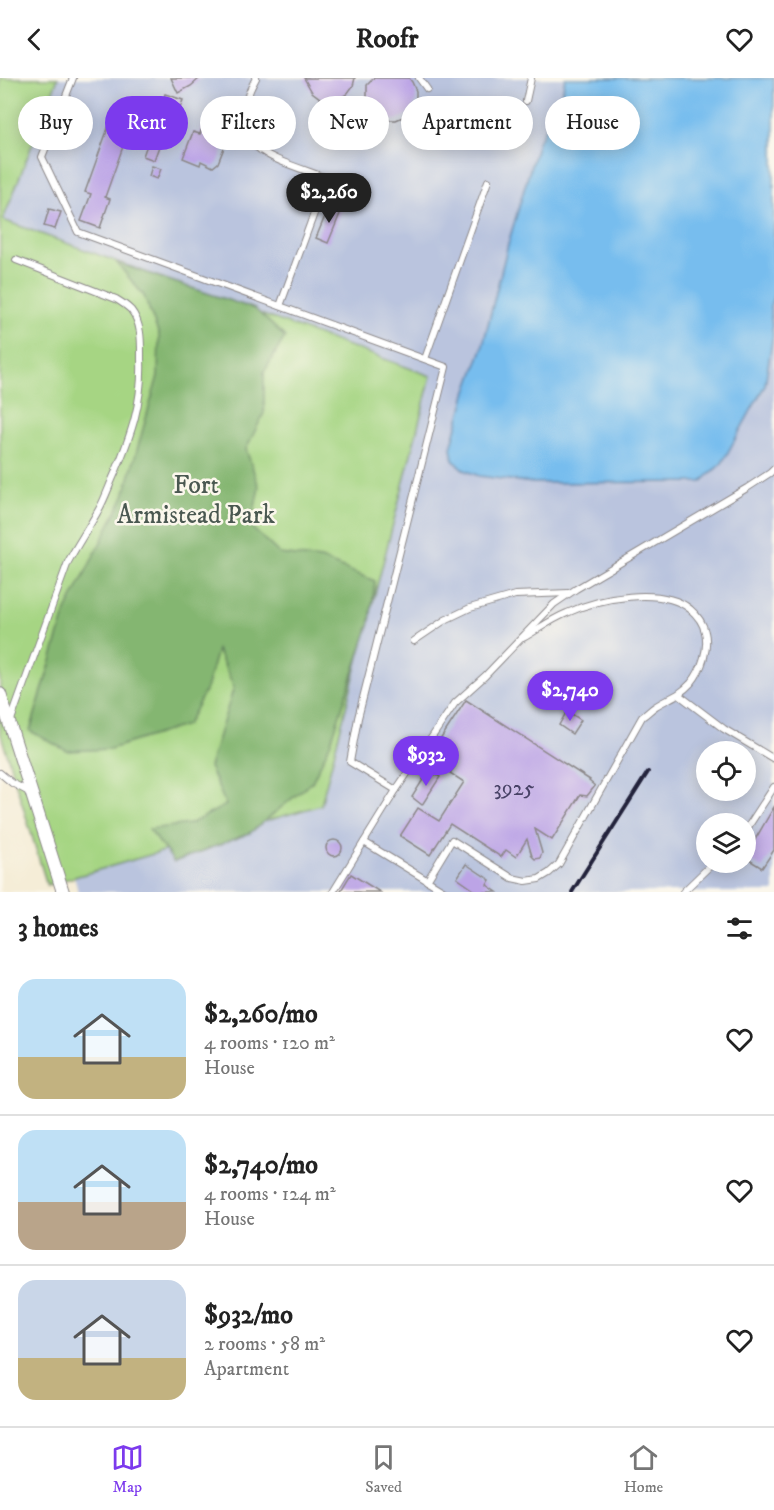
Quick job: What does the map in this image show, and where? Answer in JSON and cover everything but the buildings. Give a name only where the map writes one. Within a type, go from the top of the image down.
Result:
[{"type":"street","points":[[0,694],[63,892]]},
{"type":"lane","points":[[74,78],[42,157],[78,232],[446,367],[358,718],[350,762],[396,790]]},
{"type":"lane","points":[[256,78],[245,99],[242,111],[242,124],[246,135],[257,148],[270,157],[327,178],[280,306]]},
{"type":"lane","points":[[419,78],[426,89]]},
{"type":"lane","points":[[527,96],[531,78]]},
{"type":"lane","points":[[425,359],[488,181]]},
{"type":"lane","points":[[9,723],[68,562],[100,508],[129,440],[140,397],[142,371],[140,336],[137,321],[130,309],[116,299],[16,260]]},
{"type":"lane","points":[[333,892],[396,790],[455,702],[485,676],[554,604],[747,488],[774,469]]},
{"type":"lane","points":[[414,641],[445,620],[470,608],[515,595],[569,593]]},
{"type":"lane","points":[[428,881],[452,840],[512,878],[526,881],[539,879],[549,873],[559,864],[642,717],[657,705],[679,695],[692,682],[702,663],[707,642],[705,629],[697,615],[682,603],[668,598],[646,596],[591,603],[565,613],[515,643]]},
{"type":"lane","points":[[679,695],[724,729],[774,759]]},
{"type":"lane","points":[[0,773],[12,783],[32,793]]},
{"type":"lane","points":[[756,815],[774,787]]},
{"type":"lane","points":[[364,842],[446,892]]},
{"type":"lane","points":[[683,892],[703,873]]},
{"type":"shaded area","points":[[58,78],[774,78],[774,892],[78,892],[74,876],[321,805],[2,220],[30,150],[93,150],[93,96],[51,96]]},
{"type":"green space","name":"Fort Armistead Park","points":[[0,78],[58,78],[51,96],[18,96],[18,150],[30,150],[3,220],[431,376],[321,805],[47,885],[0,732]]},
{"type":"green space","points":[[117,263],[255,309],[285,337],[264,372],[264,413],[246,449],[259,487],[251,527],[280,554],[321,559],[375,581],[370,622],[331,742],[312,782],[250,833],[174,862],[149,829],[190,824],[226,805],[209,767],[234,687],[217,650],[206,689],[187,725],[110,749],[67,751],[30,731],[66,611],[124,496],[158,376],[159,335],[144,296]]},
{"type":"water","points":[[565,78],[774,78],[774,294],[770,307],[773,335],[765,385],[722,463],[701,482],[533,483],[479,476],[464,470],[453,460],[451,448],[466,394],[482,349],[508,244],[538,142],[545,129],[545,150],[640,150],[640,96],[560,96]]},
{"type":"railway","points":[[572,892],[648,772]]}]
